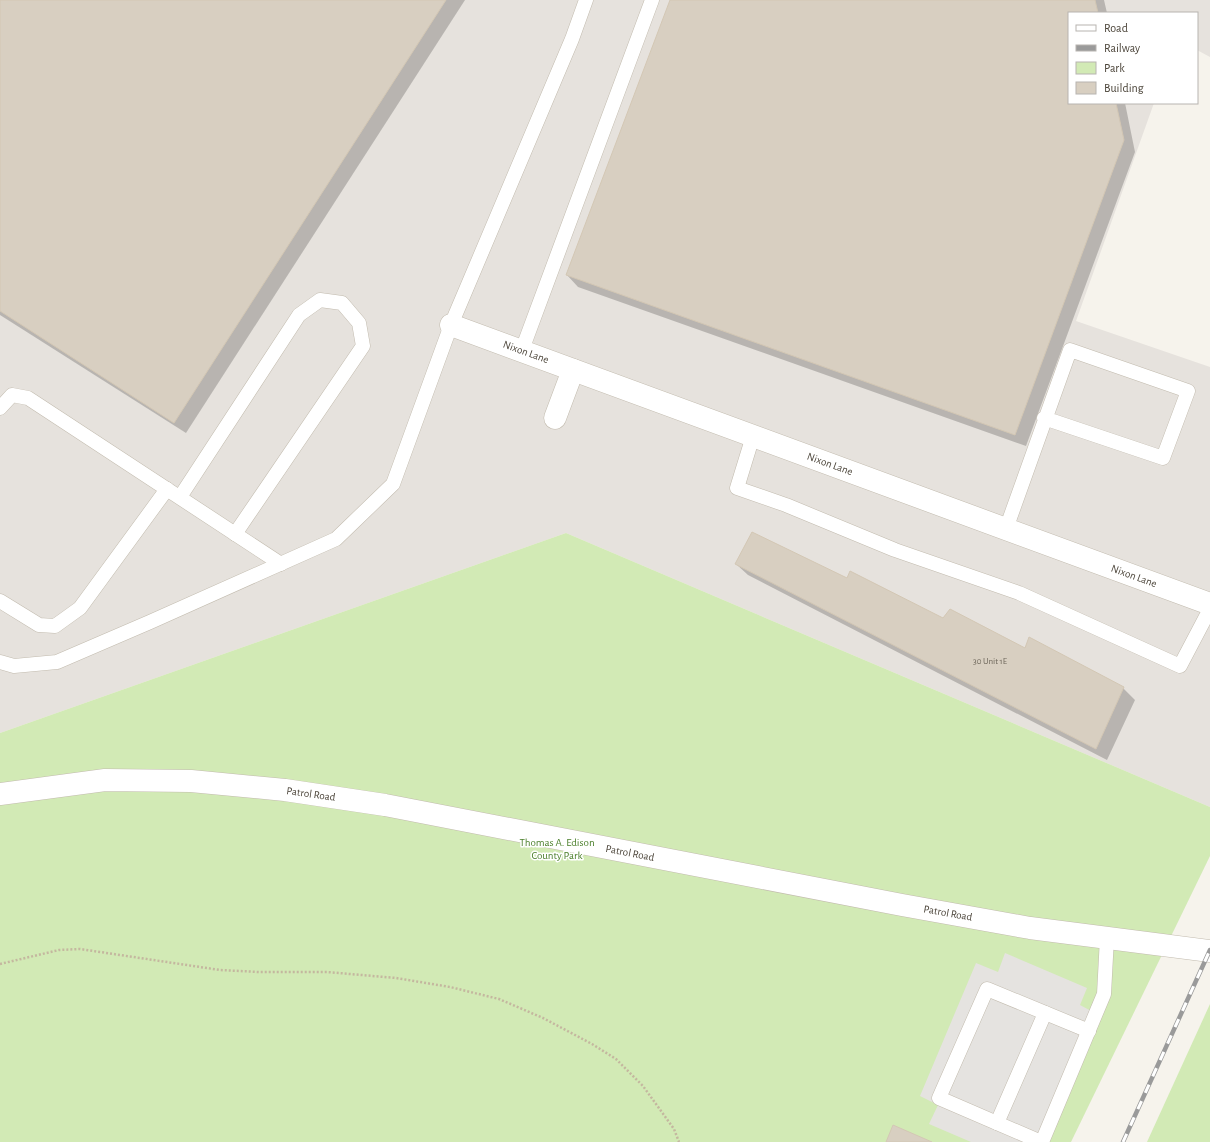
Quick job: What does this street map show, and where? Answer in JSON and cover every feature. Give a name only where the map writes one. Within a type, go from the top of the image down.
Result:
[{"type":"street","name":"Nixon Lane","points":[[451,325],[1210,604]]},
{"type":"street","points":[[555,418],[573,370]]},
{"type":"street","name":"Patrol Road","points":[[0,794],[106,780],[191,781],[286,790],[385,805],[1015,926],[1210,951]]},
{"type":"lane","points":[[0,662],[14,666],[57,662],[281,564],[336,539],[392,484],[451,325],[572,39],[586,0]]},
{"type":"lane","points":[[522,350],[652,0]]},
{"type":"lane","points":[[180,497],[299,315],[320,300],[342,303],[359,323],[363,346],[235,534]]},
{"type":"lane","points":[[1006,529],[1044,418],[1070,350],[1188,391],[1164,458],[1044,418]]},
{"type":"lane","points":[[0,408],[12,395],[28,398],[281,564]]},
{"type":"lane","points":[[754,436],[737,488],[786,505],[895,550],[1019,593],[1180,666],[1210,608]]},
{"type":"lane","points":[[0,601],[39,625],[55,626],[80,608],[168,489]]},
{"type":"lane","points":[[1088,1031],[987,989],[939,1098],[1042,1142],[1104,994],[1107,938]]},
{"type":"lane","points":[[997,1123],[1045,1013]]},
{"type":"path","points":[[0,964],[59,950],[80,949],[220,970],[259,972],[327,972],[396,978],[450,987],[499,999],[543,1018],[592,1044],[616,1060],[648,1092],[674,1129],[679,1142]]},
{"type":"shaded area","points":[[0,0],[1210,0],[1210,57],[1198,51],[1198,12],[1068,12],[1068,104],[1154,104],[1076,321],[1210,367],[1210,807],[566,533],[0,733]]},
{"type":"shaded area","points":[[1005,953],[1087,988],[1080,1005],[1095,1013],[1037,1142],[971,1142],[929,1124],[938,1105],[920,1096],[976,963],[998,972]]},
{"type":"green space","name":"Thomas A. Edison County Park","points":[[566,533],[1210,807],[1210,856],[1071,1142],[0,1142],[0,733]]},
{"type":"green space","points":[[1210,1004],[1210,1142],[1147,1142]]},
{"type":"building","points":[[0,0],[446,0],[174,423],[0,311]]},
{"type":"building","points":[[670,0],[1095,0],[1098,12],[1068,12],[1068,104],[1116,104],[1124,140],[1015,435],[566,275]]},
{"type":"building","points":[[752,532],[847,578],[850,571],[943,618],[950,609],[1025,648],[1029,637],[1124,687],[1096,749],[735,564]]},
{"type":"building","points":[[893,1125],[932,1142],[886,1142]]},
{"type":"railway","points":[[1123,1142],[1210,950]]}]
